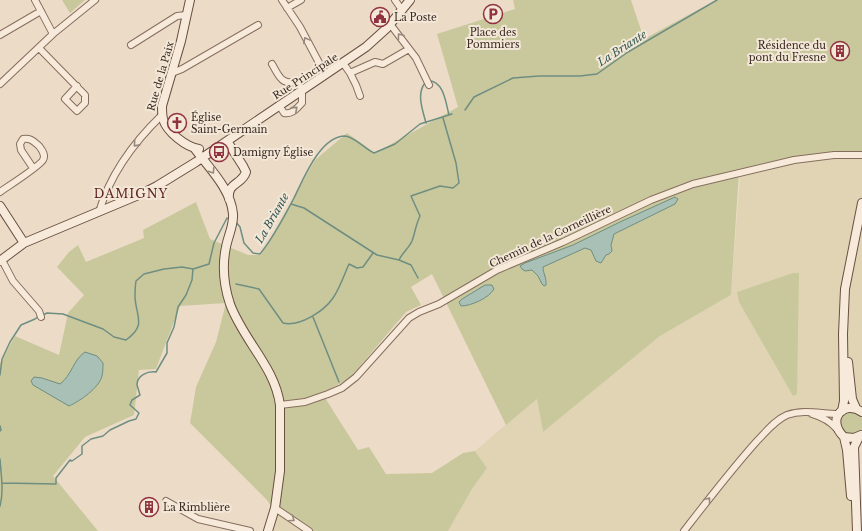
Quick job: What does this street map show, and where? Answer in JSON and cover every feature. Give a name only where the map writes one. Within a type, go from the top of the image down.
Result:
[{"type":"street","points":[[35,0],[53,34]]},
{"type":"street","points":[[0,84],[40,48],[53,34],[95,0]]},
{"type":"street","name":"Rue de la Paix","points":[[99,212],[115,172],[132,148],[162,115],[162,106],[172,73],[190,0]]},
{"type":"street","points":[[282,0],[300,27],[325,74]]},
{"type":"street","points":[[287,8],[301,0]]},
{"type":"street","points":[[395,0],[402,10]]},
{"type":"street","name":"Rue Principale","points":[[1,260],[24,243],[157,186],[227,141],[366,47],[390,24],[410,0]]},
{"type":"street","points":[[0,35],[41,11]]},
{"type":"street","points":[[131,45],[177,16],[186,15]]},
{"type":"street","points":[[390,24],[416,58],[427,82]]},
{"type":"street","points":[[172,73],[182,69],[258,25]]},
{"type":"street","points":[[40,48],[77,86]]},
{"type":"street","points":[[350,73],[375,62],[383,64],[388,62],[409,49]]},
{"type":"street","points":[[343,63],[350,73],[360,96]]},
{"type":"street","points":[[272,64],[282,80],[290,83],[297,82],[302,89],[302,103],[292,112],[288,114],[284,113],[279,105]]},
{"type":"street","points":[[162,115],[168,128],[178,139],[195,149],[210,152]]},
{"type":"street","points":[[0,192],[43,161],[43,151],[33,140],[29,138],[23,139],[20,144],[21,150],[33,168]]},
{"type":"street","points":[[227,141],[246,172],[243,178],[231,187],[228,194],[233,215],[223,263],[224,279],[230,304],[241,327],[270,374],[279,395],[280,404],[280,470],[274,508],[268,531]]},
{"type":"street","points":[[195,149],[222,186],[229,200]]},
{"type":"street","name":"Chemin de la Corneillière","points":[[280,404],[305,402],[342,388],[356,378],[409,318],[419,312],[439,304],[497,270],[563,242],[651,200],[693,184],[794,160],[834,155],[862,156]]},
{"type":"street","points":[[222,186],[231,187]]},
{"type":"street","points":[[837,429],[836,423],[844,401],[843,334],[845,289],[862,202]]},
{"type":"street","points":[[0,206],[24,243]]},
{"type":"street","points":[[851,257],[856,248],[862,221]]},
{"type":"street","points":[[1,260],[13,281],[40,314]]},
{"type":"street","points":[[844,319],[852,399],[860,410]]},
{"type":"street","points":[[684,531],[736,464],[771,426],[780,419],[788,415],[812,411],[830,414],[841,412],[851,407],[860,410]]},
{"type":"street","points":[[806,412],[824,418],[832,423],[844,437],[847,450],[856,531]]},
{"type":"street","points":[[844,437],[854,438],[860,436]]},
{"type":"street","points":[[856,531],[854,447],[860,436]]},
{"type":"street","points":[[166,501],[198,519],[250,531]]},
{"type":"street","points":[[274,508],[309,531]]},
{"type":"shaded area","points":[[854,157],[862,159],[862,435],[854,447],[857,531],[448,531],[472,489],[487,468],[475,451],[537,398],[543,432],[660,336],[731,295],[740,176],[766,168],[811,160]]},
{"type":"shaded area","points":[[675,197],[678,199],[675,204],[614,234],[611,245],[612,251],[606,255],[601,263],[596,261],[591,250],[585,248],[543,267],[546,283],[544,286],[532,270],[525,271],[520,266],[573,245]]},
{"type":"shaded area","points":[[485,285],[492,285],[494,289],[492,292],[475,303],[461,306],[459,302],[462,299]]},
{"type":"shaded area","points":[[85,352],[97,356],[103,363],[103,373],[97,385],[78,401],[69,406],[33,385],[31,381],[34,377],[60,384],[81,355]]},
{"type":"shaded area","points":[[277,515],[304,531],[274,531]]},
{"type":"green space","points":[[62,0],[85,0],[70,13]]},
{"type":"green space","points":[[513,0],[631,0],[644,39],[716,0],[862,0],[862,153],[812,154],[739,171],[731,295],[660,336],[543,432],[537,399],[506,425],[432,274],[411,287],[421,305],[406,312],[349,379],[322,393],[358,450],[369,447],[386,474],[432,473],[463,453],[475,451],[487,468],[472,489],[448,531],[304,531],[277,515],[267,500],[190,423],[196,387],[216,342],[226,303],[180,306],[156,369],[139,370],[134,415],[85,437],[53,476],[98,531],[0,531],[0,363],[15,336],[59,355],[68,313],[84,295],[57,267],[69,252],[78,245],[86,262],[144,238],[143,230],[196,202],[210,239],[248,255],[261,255],[315,160],[347,133],[375,153],[458,107],[437,34],[515,9]]},
{"type":"green space","points":[[793,273],[799,273],[797,394],[793,396],[739,302],[737,292]]},
{"type":"green space","points":[[851,411],[859,415],[863,423],[859,431],[851,435],[843,431],[839,423],[843,415]]},
{"type":"waterway","name":"La Briante","points":[[465,110],[474,97],[513,78],[597,74],[628,52],[717,0]]},
{"type":"waterway","points":[[429,81],[438,85],[444,94],[449,115]]},
{"type":"waterway","points":[[425,83],[422,87],[421,97],[426,123]]},
{"type":"waterway","name":"La Briante","points":[[236,222],[240,227],[244,243],[253,253],[260,254],[270,241],[314,160],[328,143],[336,138],[345,136],[374,153],[395,144],[420,124],[452,114]]},
{"type":"waterway","points":[[418,278],[411,265],[399,260],[412,241],[420,216],[411,196],[440,186],[453,188],[459,183],[456,163],[443,118]]},
{"type":"waterway","points":[[291,204],[304,208],[377,255],[399,260]]},
{"type":"waterway","name":"La Briante","points":[[43,315],[47,313],[63,314],[103,329],[114,337],[126,340],[136,330],[139,320],[135,297],[136,281],[144,274],[164,269],[182,267],[193,269],[209,264],[214,243],[227,218],[230,220]]},
{"type":"waterway","points":[[236,284],[259,289],[283,323],[297,323],[318,313],[329,303],[338,290],[349,264],[357,268],[363,267],[373,253]]},
{"type":"waterway","points":[[2,483],[56,484],[56,478],[70,460],[72,461],[82,454],[82,446],[91,439],[103,436],[110,430],[136,419],[139,413],[130,405],[132,400],[140,395],[137,382],[144,374],[156,372],[167,353],[167,343],[174,327],[178,307],[186,295],[192,280],[193,269]]},
{"type":"waterway","name":"La Briante","points":[[0,375],[2,359],[10,342],[21,325],[39,316]]},
{"type":"waterway","points":[[313,317],[339,382]]},
{"type":"waterway","name":"La Briante","points":[[0,426],[0,431]]},
{"type":"waterway","name":"La Briante","points":[[0,459],[2,489],[0,506]]},
{"type":"place","name":"Place des Pommiers","points":[[493,14]]},
{"type":"place","name":"La Poste","points":[[380,17]]},
{"type":"place","name":"Résidence du pont du Fresne","points":[[840,51]]},
{"type":"place","name":"Église Saint-Germain","points":[[177,123]]},
{"type":"place","name":"Damigny Église","points":[[219,152]]},
{"type":"place","name":"La Rimblière","points":[[149,507]]},
{"type":"district","name":"DAMIGNY","points":[[131,194]]}]
